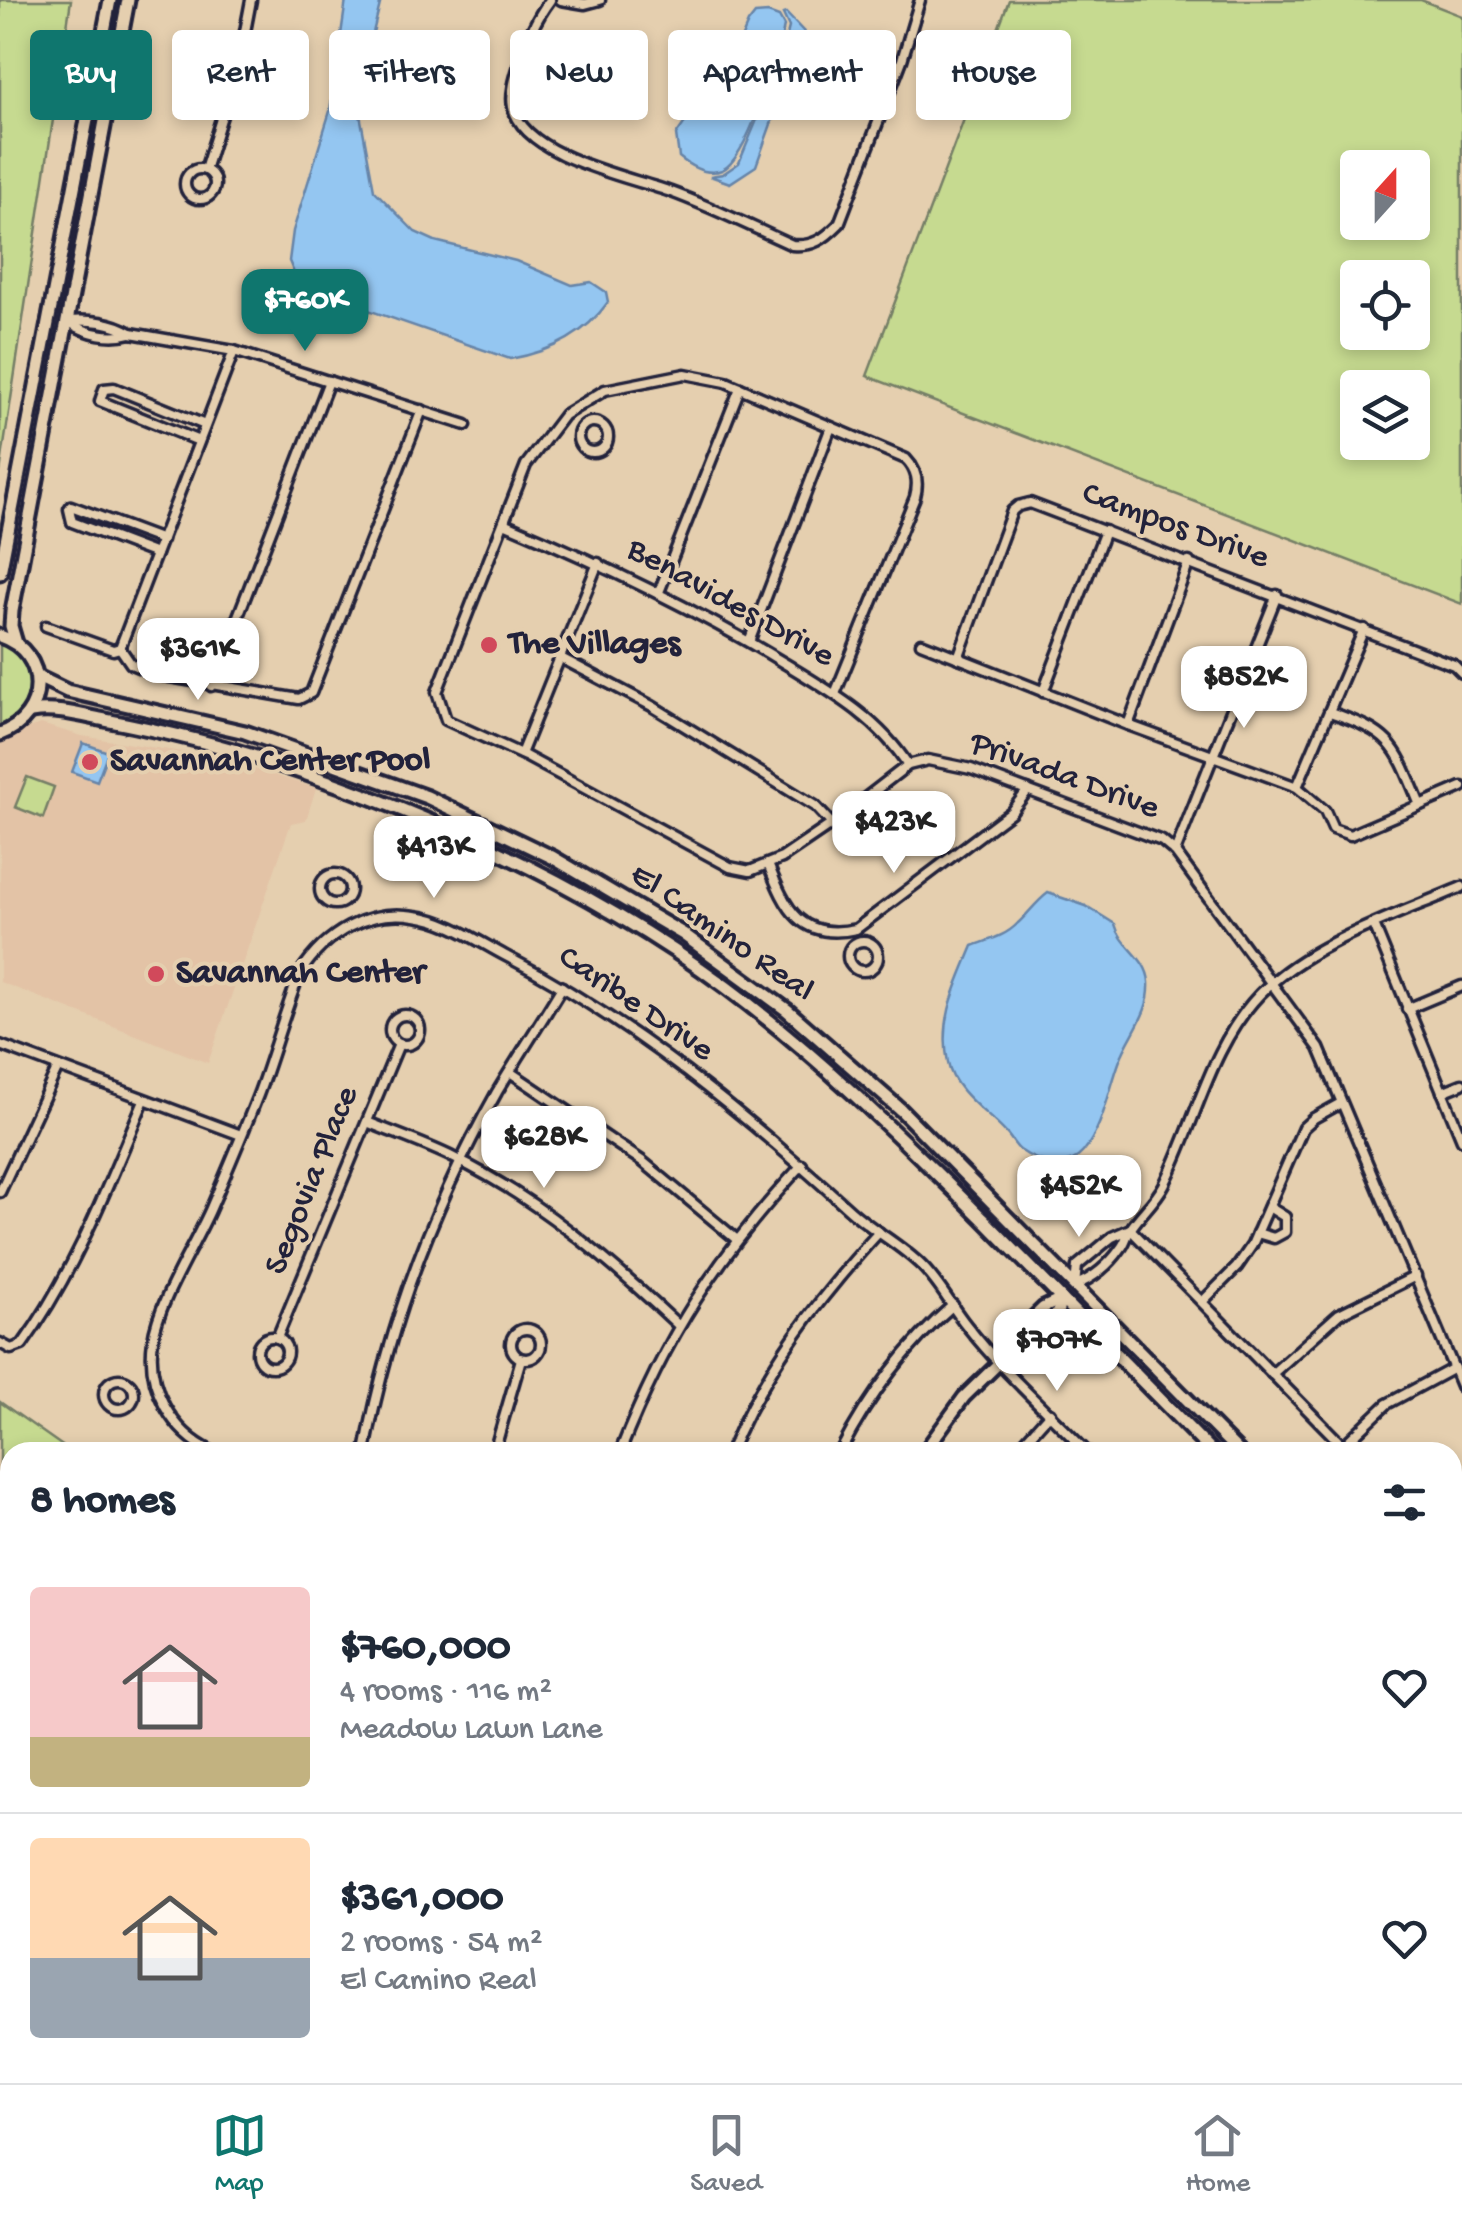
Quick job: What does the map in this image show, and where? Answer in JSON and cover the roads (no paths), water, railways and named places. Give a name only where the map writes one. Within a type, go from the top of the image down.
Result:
[{"type":"main road","points":[[0,573],[110,0]]},
{"type":"main road","points":[[16,643],[12,611],[128,0]]},
{"type":"main road","points":[[49,318],[68,321]]},
{"type":"main road","points":[[0,636],[26,652],[38,677],[31,712],[23,722],[1,735]]},
{"type":"main road","name":"El Camino Real","points":[[38,677],[67,691],[245,732],[427,797],[552,857],[683,934],[787,1010],[844,1058],[943,1151],[1229,1442]]},
{"type":"main road","name":"El Camino Real","points":[[31,712],[59,711],[239,751],[420,815],[548,876],[675,952],[750,1006],[889,1124],[1202,1442]]},
{"type":"main road","points":[[161,732],[165,712]]},
{"type":"main road","points":[[1062,1299],[1074,1285]]},
{"type":"street","points":[[206,170],[240,58],[251,0]]},
{"type":"street","points":[[550,0],[534,21],[514,80],[513,106],[521,124],[540,143],[805,246],[819,242],[839,224],[902,60],[920,0]]},
{"type":"street","points":[[561,0],[585,4],[600,0]]},
{"type":"street","points":[[196,169],[206,170],[213,176],[213,191],[206,198],[192,197],[184,184],[187,175],[196,169]]},
{"type":"street","points":[[68,321],[84,320],[121,327],[131,333],[234,351],[466,424]]},
{"type":"street","points":[[120,648],[234,351]]},
{"type":"street","points":[[835,694],[917,488],[915,473],[906,458],[726,382],[685,374],[605,390],[564,414],[534,452],[436,692],[446,720],[521,754],[730,867],[750,870],[768,864],[832,824],[908,764]]},
{"type":"street","points":[[210,686],[328,380]]},
{"type":"street","points":[[199,440],[100,401],[100,395],[104,389],[114,388],[205,425]]},
{"type":"street","points":[[659,592],[740,388]]},
{"type":"street","points":[[580,405],[588,422]]},
{"type":"street","points":[[120,648],[131,664],[144,670],[210,686],[299,700],[310,694],[422,410]]},
{"type":"street","points":[[588,422],[602,424],[608,432],[606,445],[598,451],[583,448],[578,439],[580,429],[588,422]]},
{"type":"street","points":[[750,642],[831,427]]},
{"type":"street","name":"Campos Drive","points":[[958,658],[1012,511],[1030,503],[1277,595],[1454,665],[1462,673]]},
{"type":"street","points":[[156,554],[72,522],[69,509],[71,506],[162,540]]},
{"type":"street","name":"Benavides Drive","points":[[504,522],[659,592],[750,642],[870,720],[908,764]]},
{"type":"street","points":[[1043,692],[1105,531]]},
{"type":"street","points":[[1128,726],[1189,562]]},
{"type":"street","points":[[521,754],[598,563]]},
{"type":"street","points":[[1175,852],[1277,595]]},
{"type":"street","points":[[46,626],[113,650],[120,648]]},
{"type":"street","points":[[1297,786],[1364,630]]},
{"type":"street","points":[[921,643],[1128,726],[1297,786],[1325,811],[1333,829],[1342,834],[1462,786]]},
{"type":"street","points":[[559,658],[668,716],[815,806],[832,824]]},
{"type":"street","points":[[1330,712],[1350,718],[1391,742],[1420,804]]},
{"type":"street","name":"Privada Drive","points":[[908,764],[935,760],[956,764],[1162,841],[1175,852],[1318,1048],[1462,1388]]},
{"type":"street","points":[[768,864],[787,909],[796,918],[826,931],[856,930],[1011,812],[1028,790]]},
{"type":"street","points":[[339,904],[347,898],[349,885],[339,875],[330,875],[322,882],[320,892],[324,901],[339,904],[351,925]]},
{"type":"street","points":[[1130,1229],[1112,1237],[1077,1266],[1074,1285],[1091,1280],[1122,1247],[1130,1229],[1155,1202],[1238,1020],[1272,983],[1300,962],[1462,888]]},
{"type":"street","name":"Caribe Drive","points":[[194,1442],[176,1426],[155,1382],[152,1342],[156,1325],[198,1239],[300,973],[323,944],[351,925],[395,915],[429,919],[472,938],[562,987],[674,1061],[758,1126],[853,1213],[920,1264],[966,1326],[1077,1442]]},
{"type":"street","points":[[1374,926],[1462,1140]]},
{"type":"street","points":[[856,930],[858,942]]},
{"type":"street","points":[[858,942],[872,944],[877,951],[878,960],[868,970],[858,970],[850,963],[850,948],[858,942]]},
{"type":"street","points":[[1407,1009],[1462,986]]},
{"type":"street","points":[[367,1442],[384,1364],[405,1298],[462,1162],[562,987]]},
{"type":"street","name":"Segovia Place","points":[[412,1016],[419,1024],[418,1039],[409,1045],[399,1044],[390,1033],[392,1024],[398,1017],[412,1016]]},
{"type":"street","name":"Segovia Place","points":[[277,1338],[399,1044]]},
{"type":"street","points":[[0,1046],[240,1136]]},
{"type":"street","points":[[0,1192],[58,1067]]},
{"type":"street","points":[[510,1072],[642,1160],[736,1239]]},
{"type":"street","points":[[1442,1092],[1462,1084]]},
{"type":"street","points":[[0,1343],[11,1349],[22,1345],[50,1300],[144,1100]]},
{"type":"street","points":[[1202,1302],[1238,1267],[1258,1233],[1303,1128],[1341,1103]]},
{"type":"street","points":[[367,1122],[462,1162],[585,1244],[678,1325]]},
{"type":"street","points":[[624,1442],[678,1325],[736,1239],[802,1165]]},
{"type":"street","points":[[1258,1233],[1274,1238],[1286,1229],[1285,1218],[1269,1207]]},
{"type":"street","points":[[1130,1229],[1339,1442]]},
{"type":"street","points":[[735,1442],[783,1349],[820,1298],[879,1232]]},
{"type":"street","points":[[1272,1374],[1339,1314],[1416,1276]]},
{"type":"street","points":[[1000,1362],[1005,1345],[1043,1308],[1062,1299]]},
{"type":"street","points":[[931,1442],[964,1397],[1000,1362],[1018,1356],[1056,1321],[1062,1299]]},
{"type":"street","points":[[846,1442],[884,1380],[918,1336],[953,1304]]},
{"type":"street","points":[[520,1330],[530,1330],[538,1336],[540,1349],[530,1359],[521,1359],[513,1352],[512,1337],[520,1330]]},
{"type":"street","name":"Segovia Place","points":[[267,1338],[277,1338],[286,1350],[285,1360],[277,1366],[267,1366],[257,1357],[257,1347],[267,1338]]},
{"type":"street","points":[[497,1442],[521,1359]]},
{"type":"street","points":[[1353,1442],[1399,1396],[1454,1368]]},
{"type":"street","points":[[114,1380],[127,1382],[133,1389],[130,1404],[121,1409],[111,1407],[104,1399],[106,1386],[114,1380]]},
{"type":"street","points":[[133,1389],[155,1382]]},
{"type":"street","points":[[1024,1442],[1050,1413]]},
{"type":"water","points":[[346,0],[381,0],[374,30],[342,30]]},
{"type":"water","points":[[786,13],[802,30],[788,30],[783,14]]},
{"type":"water","points":[[755,14],[779,17],[783,30],[745,30]]},
{"type":"water","points":[[329,114],[329,120],[361,120],[374,190],[415,232],[435,241],[516,261],[572,285],[591,282],[606,292],[608,302],[589,324],[553,347],[510,359],[313,291],[296,278],[289,261],[293,231]]},
{"type":"water","points":[[687,120],[754,120],[742,147],[722,170],[705,171],[679,157],[676,135]]},
{"type":"water","points":[[757,120],[772,120],[756,166],[730,183],[710,176],[723,174],[739,163]]},
{"type":"water","name":"Savannah Center Pool","points":[[83,743],[108,752],[97,781],[72,772]]},
{"type":"water","points":[[1048,893],[1086,906],[1115,924],[1144,966],[1149,982],[1143,1013],[1120,1060],[1096,1132],[1083,1152],[1061,1163],[1035,1158],[1018,1148],[957,1083],[946,1047],[947,1017],[973,946],[1008,931]]},
{"type":"place","name":"The Villages","points":[[489,645]]},
{"type":"place","name":"Savannah Center Pool","points":[[90,762]]},
{"type":"place","name":"Savannah Center","points":[[156,974]]}]
